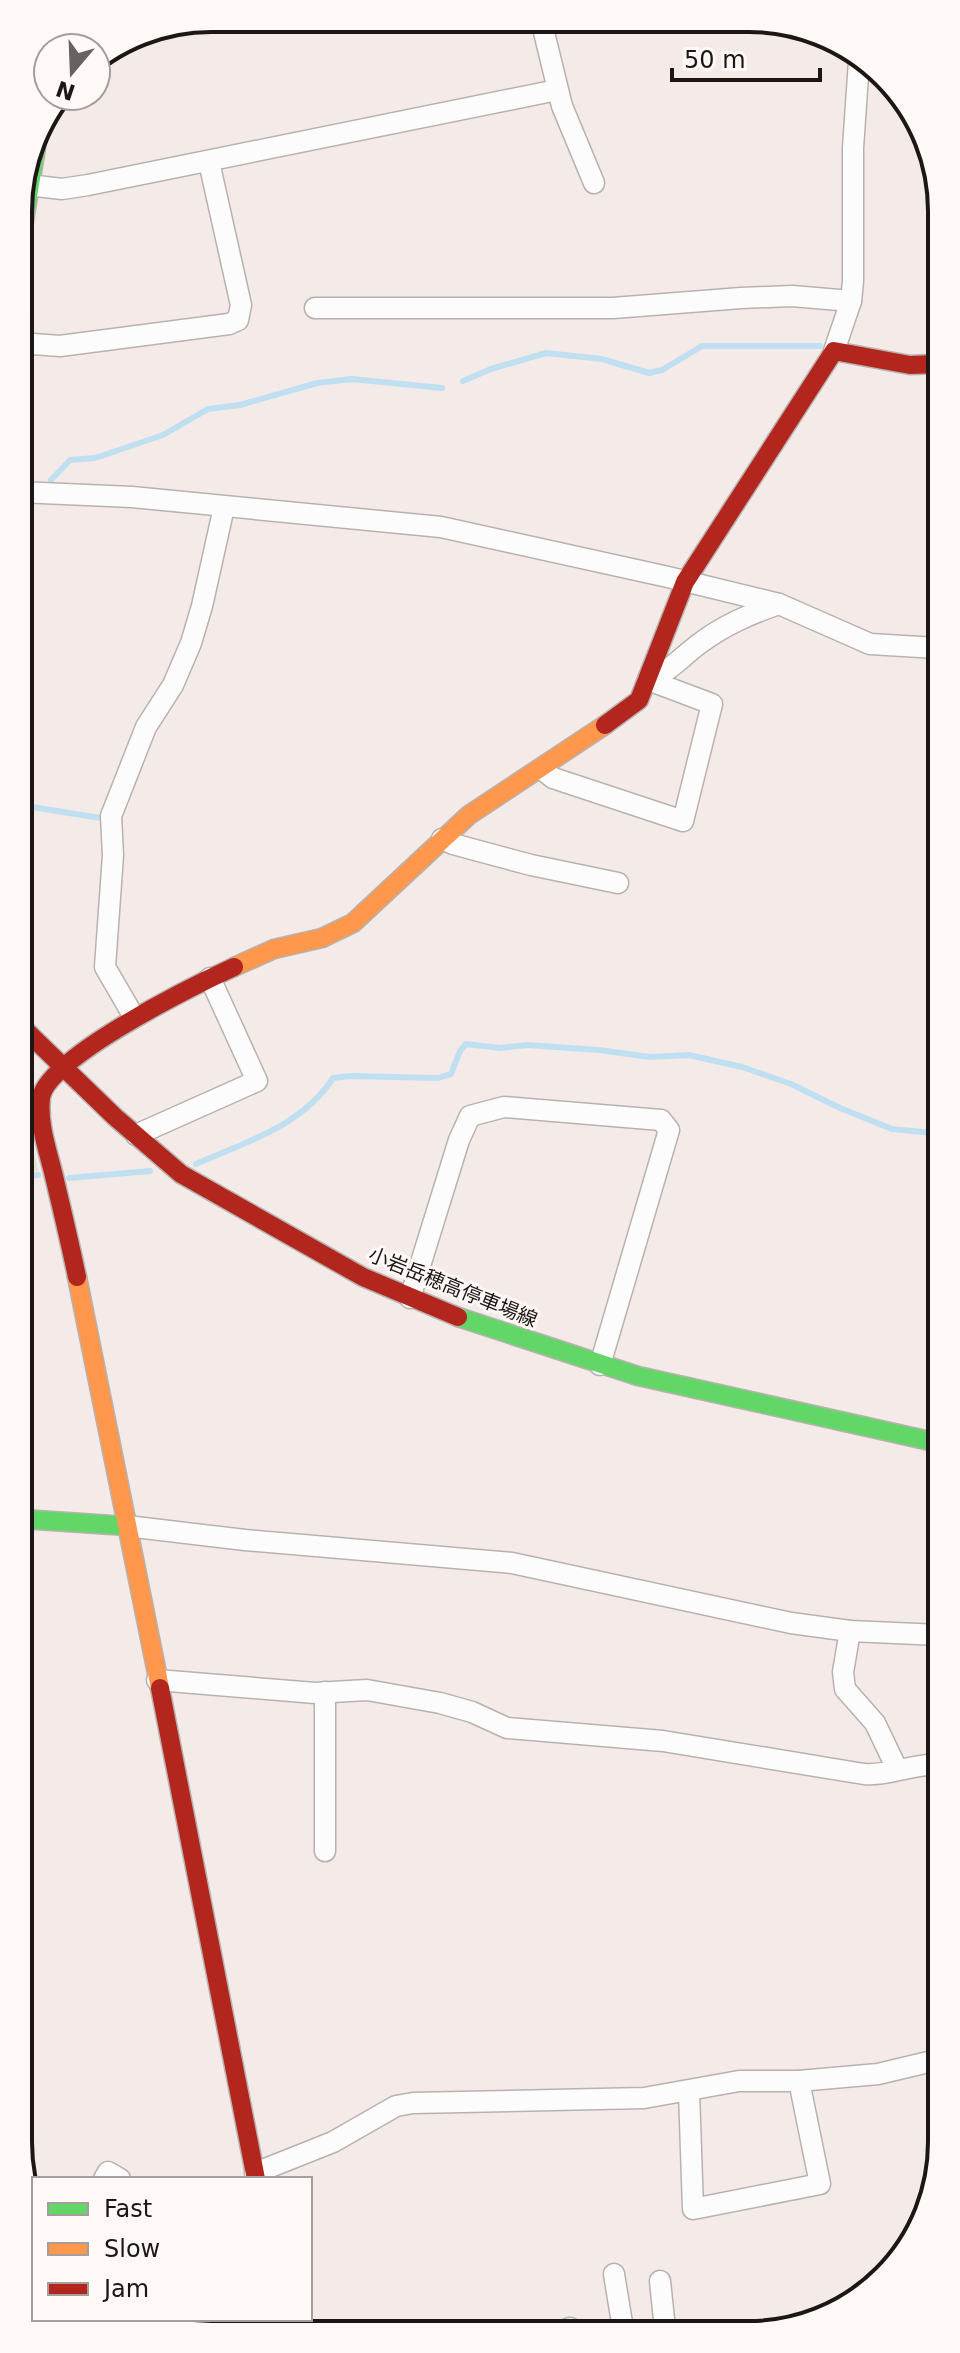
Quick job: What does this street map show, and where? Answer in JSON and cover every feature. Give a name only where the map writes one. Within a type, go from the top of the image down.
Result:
[{"type":"street","points":[[544,32],[557,90],[594,183]]},
{"type":"street","points":[[858,69],[853,148],[853,281],[851,301],[834,351],[685,582],[639,700],[542,769],[496,795],[442,839],[353,923],[322,938],[274,949],[134,1017],[63,1068],[46,1086],[41,1096],[42,1125],[121,1486],[256,2176],[333,2142],[396,2106],[413,2103],[630,2098],[689,2092],[739,2081],[799,2081],[878,2074],[928,2062]]},
{"type":"street","points":[[34,186],[62,189],[209,162],[557,90]]},
{"type":"street","points":[[32,344],[60,346],[229,324],[238,320],[241,305],[209,162]]},
{"type":"street","points":[[315,308],[613,308],[792,296],[851,301]]},
{"type":"street","points":[[834,351],[910,365],[928,364]]},
{"type":"street","points":[[32,493],[118,496],[441,527],[779,604],[870,644],[928,647]]},
{"type":"street","points":[[134,1017],[105,967],[113,855],[111,816],[146,727],[173,685],[191,643],[224,507]]},
{"type":"street","points":[[648,680],[668,672],[720,629],[749,614],[779,604]]},
{"type":"street","points":[[542,769],[553,778],[683,821],[712,704],[648,680]]},
{"type":"street","points":[[442,839],[531,865],[618,883]]},
{"type":"street","points":[[136,1135],[257,1081],[210,978]]},
{"type":"street","name":"小岩岳穂高停車場線","points":[[32,1037],[181,1174],[363,1277],[445,1313],[600,1365],[928,1441]]},
{"type":"street","points":[[410,1298],[459,1140],[470,1116],[504,1107],[661,1120],[669,1130],[600,1365]]},
{"type":"street","points":[[32,1520],[512,1563],[735,1612],[850,1631],[928,1634]]},
{"type":"street","points":[[850,1631],[843,1672],[845,1689],[875,1723],[897,1769]]},
{"type":"street","points":[[157,1680],[315,1693],[367,1690],[400,1694],[472,1712],[507,1728],[663,1741],[864,1774],[877,1775],[910,1765],[928,1764]]},
{"type":"street","points":[[325,1692],[325,1851]]},
{"type":"street","points":[[689,2092],[693,2209],[820,2184],[799,2081]]},
{"type":"street","points":[[614,2274],[622,2321]]},
{"type":"street","points":[[660,2281],[664,2321]]},
{"type":"green space","points":[[32,1142],[38,1171],[32,1171]]},
{"type":"waterway","points":[[463,381],[491,369],[546,353],[602,359],[649,373],[662,370],[702,346],[820,346]]},
{"type":"waterway","points":[[51,480],[70,460],[95,458],[163,435],[208,409],[240,405],[317,383],[352,379],[442,388]]},
{"type":"waterway","points":[[32,807],[100,818]]},
{"type":"waterway","points":[[196,1164],[289,1121],[306,1109],[333,1078],[438,1078],[451,1074],[466,1044],[500,1048],[527,1045],[599,1050],[650,1057],[689,1055],[742,1067],[791,1084],[892,1129],[928,1133]]},
{"type":"waterway","points":[[69,1178],[150,1171]]},
{"type":"waterway","points":[[32,1175],[38,1175]]},
{"type":"traffic: fast","points":[[458,1317],[638,1376],[928,1441]]},
{"type":"traffic: fast","points":[[32,1520],[127,1526]]},
{"type":"traffic: slow","points":[[234,967],[274,949],[322,938],[353,923],[469,815],[605,725]]},
{"type":"traffic: slow","points":[[77,1277],[160,1688]]},
{"type":"traffic: jam","points":[[605,725],[639,700],[685,582],[834,351],[910,365],[928,364]]},
{"type":"traffic: jam","points":[[77,1277],[42,1128],[41,1098],[49,1082],[95,1043],[234,967]]},
{"type":"traffic: jam","points":[[32,1037],[115,1117],[181,1174],[363,1277],[458,1317]]},
{"type":"traffic: jam","points":[[160,1688],[256,2177]]}]
